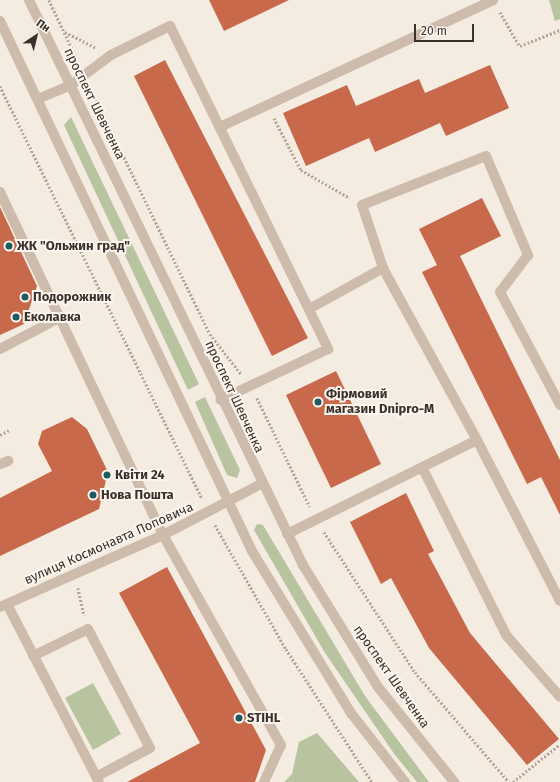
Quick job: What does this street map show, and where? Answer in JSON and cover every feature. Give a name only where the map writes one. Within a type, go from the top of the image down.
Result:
[{"type":"street","name":"проспект Шевченка","points":[[29,0],[72,85],[220,400],[287,534],[378,687],[454,782]]},
{"type":"street","points":[[222,126],[266,104],[494,1]]},
{"type":"street","points":[[0,22],[38,99],[228,503],[306,643],[351,713],[405,782]]},
{"type":"street","points":[[38,99],[72,85],[86,77],[111,55],[170,26],[222,126],[328,349],[220,400]]},
{"type":"street","points":[[560,405],[500,292],[528,255],[486,156],[362,205],[383,268],[477,440],[560,601]]},
{"type":"street","points":[[0,192],[163,535],[281,745],[264,782]]},
{"type":"street","points":[[309,309],[383,268]]},
{"type":"street","points":[[0,349],[59,318]]},
{"type":"street","points":[[287,534],[317,521],[423,469],[477,440]]},
{"type":"street","points":[[423,469],[506,635],[560,697]]},
{"type":"street","name":"вулиця Космонавта Поповича","points":[[4,605],[163,535],[209,513],[261,484]]},
{"type":"street","points":[[4,605],[33,656],[98,779],[150,748],[88,629],[33,656]]},
{"type":"path","points":[[49,0],[210,334],[251,386],[317,521],[415,672],[509,782]]},
{"type":"path","points":[[494,1],[520,46],[560,30]]},
{"type":"path","points":[[64,32],[111,55]]},
{"type":"path","points":[[0,86],[209,513],[286,649],[372,782]]},
{"type":"path","points":[[266,104],[301,170],[362,205]]},
{"type":"path","points":[[0,434],[9,430]]},
{"type":"path","points":[[74,574],[88,629]]},
{"type":"path","points":[[513,782],[560,744]]},
{"type":"green space","points":[[549,0],[560,0],[560,19],[555,21]]},
{"type":"green space","points":[[71,117],[199,384],[188,390],[64,125]]},
{"type":"green space","points":[[205,397],[240,470],[237,478],[227,475],[195,402]]},
{"type":"green space","points":[[257,524],[263,525],[365,696],[429,782],[417,782],[395,755],[325,653],[254,530]]},
{"type":"green space","points":[[93,683],[121,734],[93,750],[65,698]]},
{"type":"green space","points":[[317,733],[359,782],[284,782],[292,774],[299,742]]},
{"type":"building","points":[[209,0],[289,0],[224,31]]},
{"type":"building","points":[[165,60],[308,338],[272,356],[134,76]]},
{"type":"building","points":[[490,65],[509,108],[446,136],[440,123],[375,152],[369,138],[306,166],[283,113],[347,85],[356,106],[419,79],[425,93]]},
{"type":"building","points":[[482,198],[501,236],[460,256],[560,460],[560,515],[541,477],[527,484],[422,272],[437,265],[419,229]]},
{"type":"building","name":"ЖК \"Ольжин град\"","points":[[0,207],[37,286],[24,324],[0,335]]},
{"type":"building","points":[[336,371],[381,464],[331,488],[286,395]]},
{"type":"building","points":[[72,417],[87,429],[108,472],[99,509],[0,556],[0,498],[52,471],[38,444],[42,431]]},
{"type":"building","points":[[406,493],[434,551],[428,554],[470,633],[559,739],[527,765],[429,648],[391,578],[381,584],[350,522]]},
{"type":"building","points":[[167,567],[266,750],[255,782],[127,782],[200,743],[119,593]]},
{"type":"place","name":"ЖК \"Ольжин град\"","points":[[9,246]]},
{"type":"place","name":"Подорожник","points":[[25,297]]},
{"type":"place","name":"Еколавка","points":[[16,317]]},
{"type":"place","name":"Фірмовий магазин Dnipro-M","points":[[318,402]]},
{"type":"place","name":"Квіти 24","points":[[107,475]]},
{"type":"place","name":"Нова Пошта","points":[[93,495]]},
{"type":"place","name":"STIHL","points":[[239,718]]}]
